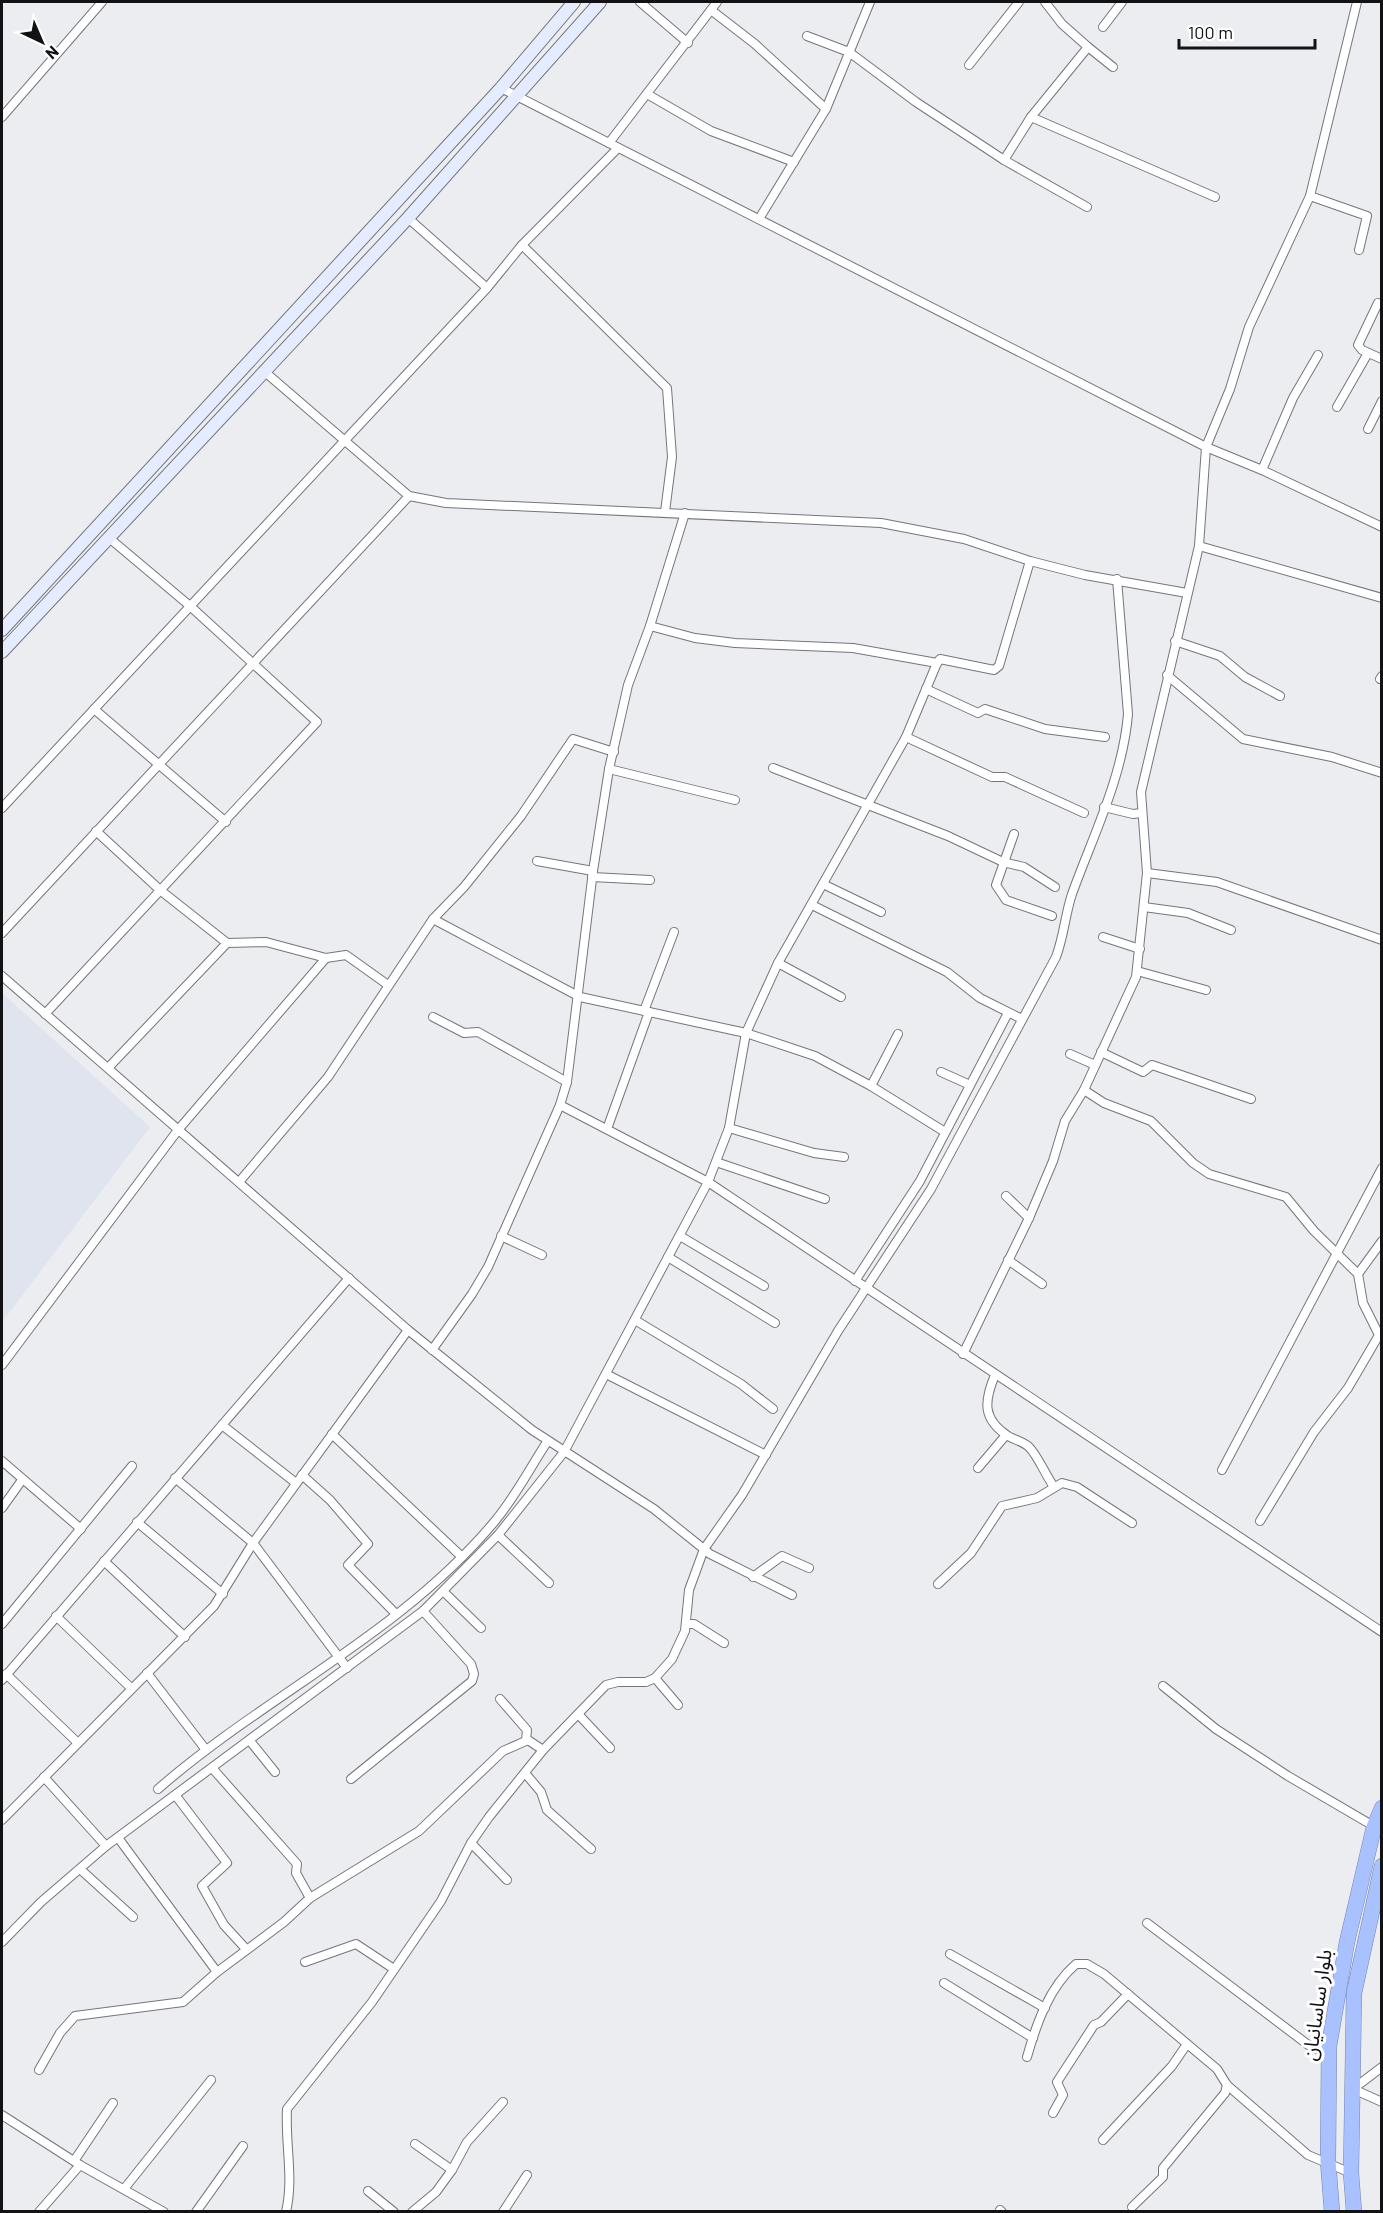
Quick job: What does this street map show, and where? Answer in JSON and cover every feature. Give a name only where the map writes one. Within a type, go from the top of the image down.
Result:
[{"type":"highway","name":"بلوار ساسانیان","points":[[1332,2211],[1328,2162],[1329,2046],[1347,1942],[1382,1808]]},
{"type":"highway","name":"بلوار ساسانیان","points":[[1354,2211],[1352,2173],[1354,1993],[1382,1866]]},
{"type":"street","points":[[2,117],[102,2]]},
{"type":"street","points":[[2,630],[501,88],[574,2]]},
{"type":"street","points":[[2,652],[408,218],[600,2]]},
{"type":"street","points":[[640,2],[688,43]]},
{"type":"street","points":[[609,143],[688,43],[717,2]]},
{"type":"street","points":[[759,219],[826,109],[870,2]]},
{"type":"street","points":[[969,65],[1019,2]]},
{"type":"street","points":[[1045,2],[1062,24],[1113,67]]},
{"type":"street","points":[[1103,27],[1122,2]]},
{"type":"street","points":[[963,1354],[1029,1218],[1053,1161],[1065,1121],[1084,1090],[1137,971],[1147,873],[1141,792],[1199,546],[1206,447],[1230,389],[1249,327],[1310,195],[1357,2]]},
{"type":"street","points":[[711,10],[755,44],[826,109]]},
{"type":"street","points":[[807,36],[849,52],[916,102],[1004,160],[1087,207]]},
{"type":"street","points":[[1004,160],[1031,117],[1088,47]]},
{"type":"street","points":[[501,88],[516,99],[609,143],[1206,447],[1262,470],[1382,527]]},
{"type":"street","points":[[647,94],[711,131],[794,162]]},
{"type":"street","points":[[1031,117],[1215,197]]},
{"type":"street","points":[[2,808],[487,288],[522,245],[618,148]]},
{"type":"street","points":[[1310,195],[1366,216],[1359,250]]},
{"type":"street","points":[[408,218],[487,288]]},
{"type":"street","points":[[522,245],[667,388],[672,456],[665,512]]},
{"type":"street","points":[[1378,303],[1359,345],[1368,353],[1382,359]]},
{"type":"street","points":[[1337,407],[1368,353]]},
{"type":"street","points":[[1262,470],[1293,398],[1318,355]]},
{"type":"street","points":[[265,372],[409,496],[446,503],[881,523],[963,539],[1030,561],[1084,574],[1187,593]]},
{"type":"street","points":[[1368,429],[1382,401]]},
{"type":"street","points":[[2,933],[255,664],[409,496]]},
{"type":"street","points":[[432,1350],[472,1294],[501,1236],[560,1105],[567,1082],[580,997],[593,874],[609,769],[628,685],[650,626],[685,513]]},
{"type":"street","points":[[45,1014],[317,722],[190,606],[108,537]]},
{"type":"street","points":[[1199,546],[1382,598]]},
{"type":"street","points":[[2,1942],[106,1846],[119,1839],[426,1608],[498,1535],[564,1452],[708,1182],[729,1128],[746,1033],[778,963],[906,737],[937,663],[940,659],[997,669],[1030,561]]},
{"type":"street","points":[[286,2211],[290,2194],[287,2109],[372,2002],[441,1901],[471,1843],[543,1750],[606,1685],[625,1681],[646,1682],[655,1678],[680,1646],[686,1624],[689,1590],[704,1549],[766,1455],[838,1331],[931,1190],[1062,942],[1071,897],[1104,807],[1127,730],[1128,714],[1117,579]]},
{"type":"street","points":[[650,626],[695,638],[735,643],[853,648],[937,663]]},
{"type":"street","points":[[1175,641],[1220,656],[1245,677],[1280,696]]},
{"type":"street","points":[[1167,675],[1243,739],[1332,757],[1382,773]]},
{"type":"street","points":[[926,688],[978,713],[985,709],[1045,729],[1105,737]]},
{"type":"street","points":[[94,709],[226,822]]},
{"type":"street","points":[[906,737],[992,777],[1005,777],[1084,813]]},
{"type":"street","points":[[239,1182],[328,1077],[434,920],[464,887],[520,816],[573,739],[614,752]]},
{"type":"street","points":[[773,768],[867,803],[1003,862],[1024,867],[1055,887]]},
{"type":"street","points":[[609,769],[735,800]]},
{"type":"street","points":[[1104,807],[1133,814],[1142,813]]},
{"type":"street","points":[[96,831],[160,890],[227,943],[266,942],[326,958],[346,955],[388,985]]},
{"type":"street","points":[[1014,834],[996,885],[1006,900],[1052,916]]},
{"type":"street","points":[[537,861],[593,874],[650,880]]},
{"type":"street","points":[[1147,873],[1217,882],[1382,940]]},
{"type":"street","points":[[823,884],[881,912]]},
{"type":"street","points":[[812,905],[947,972],[980,998],[1020,1018]]},
{"type":"street","points":[[1144,907],[1188,913],[1231,930]]},
{"type":"street","points":[[434,920],[580,997],[746,1033],[815,1056],[871,1086],[945,1132]]},
{"type":"street","points":[[607,1129],[674,932]]},
{"type":"street","points":[[1103,937],[1140,949]]},
{"type":"street","points":[[108,1068],[227,943]]},
{"type":"street","points":[[2,1365],[178,1130],[326,958]]},
{"type":"street","points":[[778,963],[841,997]]},
{"type":"street","points":[[1137,971],[1206,990]]},
{"type":"street","points":[[2,976],[408,1330],[547,1442],[654,1509],[704,1549],[729,1565],[792,1595]]},
{"type":"street","points":[[855,1281],[896,1220],[1008,1013]]},
{"type":"street","points":[[433,1017],[464,1033],[478,1032],[567,1082]]},
{"type":"street","points":[[871,1086],[898,1034]]},
{"type":"street","points":[[1101,1052],[1143,1072],[1152,1065],[1251,1099]]},
{"type":"street","points":[[1070,1054],[1095,1065]]},
{"type":"street","points":[[941,1072],[970,1085]]},
{"type":"street","points":[[1084,1090],[1104,1103],[1151,1122],[1193,1163],[1209,1174],[1286,1197],[1314,1231],[1358,1274],[1363,1303],[1378,1335],[1348,1388],[1314,1432],[1260,1521]]},
{"type":"street","points":[[560,1105],[708,1182],[1382,1632]]},
{"type":"street","points":[[729,1128],[814,1153],[844,1157]]},
{"type":"street","points":[[716,1161],[825,1199]]},
{"type":"street","points":[[1222,1470],[1382,1168]]},
{"type":"street","points":[[1006,1196],[1029,1218]]},
{"type":"street","points":[[501,1236],[542,1255]]},
{"type":"street","points":[[680,1236],[764,1286]]},
{"type":"street","points":[[1358,1274],[1382,1241]]},
{"type":"street","points":[[668,1257],[775,1323]]},
{"type":"street","points":[[1008,1260],[1042,1284]]},
{"type":"street","points":[[78,1743],[4,1677],[349,1278]]},
{"type":"street","points":[[635,1320],[741,1384],[773,1408]]},
{"type":"street","points":[[2,1820],[184,1637],[223,1594],[253,1543],[408,1330]]},
{"type":"street","points":[[606,1374],[766,1455]]},
{"type":"street","points":[[995,1375],[986,1396],[986,1406],[992,1420],[1006,1435],[1031,1449],[1054,1487]]},
{"type":"street","points":[[222,1425],[296,1484]]},
{"type":"street","points":[[332,1434],[462,1557]]},
{"type":"street","points":[[978,1468],[1006,1435]]},
{"type":"street","points":[[158,1789],[206,1750],[339,1658],[421,1596],[496,1520],[547,1442]]},
{"type":"street","points":[[2,1461],[81,1529]]},
{"type":"street","points":[[3,1621],[132,1466]]},
{"type":"street","points":[[302,1475],[330,1500],[368,1544],[348,1565],[396,1614]]},
{"type":"street","points":[[175,1478],[253,1543],[347,1668]]},
{"type":"street","points":[[2,1508],[22,1480]]},
{"type":"street","points":[[938,1584],[970,1553],[1002,1506],[1037,1498],[1062,1483],[1077,1487],[1132,1523]]},
{"type":"street","points":[[137,1522],[223,1594]]},
{"type":"street","points":[[498,1535],[549,1583]]},
{"type":"street","points":[[753,1576],[782,1556],[809,1568]]},
{"type":"street","points":[[104,1561],[184,1637]]},
{"type":"street","points":[[444,1592],[481,1628]]},
{"type":"street","points":[[351,1779],[472,1681],[474,1674],[471,1664],[426,1608],[421,1596]]},
{"type":"street","points":[[56,1616],[131,1688]]},
{"type":"street","points":[[686,1624],[694,1624],[724,1644]]},
{"type":"street","points":[[147,1673],[206,1750]]},
{"type":"street","points":[[655,1678],[678,1705]]},
{"type":"street","points":[[1163,1686],[1216,1729],[1288,1776],[1378,1829]]},
{"type":"street","points":[[500,1699],[527,1730],[526,1740]]},
{"type":"street","points":[[578,1714],[610,1748]]},
{"type":"street","points":[[526,1740],[543,1750]]},
{"type":"street","points":[[39,2070],[60,2033],[75,2016],[178,2004],[246,1949],[284,1922],[310,1898],[419,1832],[504,1751],[526,1740]]},
{"type":"street","points":[[250,1741],[275,1772]]},
{"type":"street","points":[[213,1769],[297,1864],[296,1873],[310,1898]]},
{"type":"street","points":[[525,1773],[541,1792],[547,1810],[591,1849]]},
{"type":"street","points":[[44,1777],[106,1846]]},
{"type":"street","points":[[176,1796],[227,1863],[202,1886],[224,1925],[246,1949]]},
{"type":"street","points":[[119,1839],[217,1972]]},
{"type":"street","points":[[471,1843],[507,1880]]},
{"type":"street","points":[[80,1869],[133,1917]]},
{"type":"street","points":[[1148,1923],[1307,2044],[1315,2049],[1329,2046]]},
{"type":"street","points":[[304,1962],[356,1944],[394,1969]]},
{"type":"street","points":[[950,1954],[1045,2008]]},
{"type":"street","points":[[1027,2057],[1045,2008],[1067,1972],[1076,1964],[1087,1964],[1128,1994],[1217,2069],[1227,2085],[1308,2155],[1352,2173]]},
{"type":"street","points":[[944,1983],[1033,2038]]},
{"type":"street","points":[[1053,2113],[1063,2095],[1057,2082],[1074,2054],[1094,2025],[1101,2022],[1128,1994]]},
{"type":"street","points":[[1103,2140],[1172,2066],[1184,2052],[1187,2044]]},
{"type":"street","points":[[1382,2067],[1353,2089],[1382,2102]]},
{"type":"street","points":[[123,2189],[211,2080]]},
{"type":"street","points":[[1132,2207],[1163,2177],[1162,2168],[1225,2093],[1227,2085]]},
{"type":"street","points":[[412,2211],[436,2192],[452,2170],[467,2142],[503,2102]]},
{"type":"street","points":[[39,2211],[77,2163],[113,2103]]},
{"type":"street","points":[[2,2115],[77,2163],[164,2211]]},
{"type":"street","points":[[415,2144],[452,2170]]},
{"type":"street","points":[[196,2211],[243,2146]]},
{"type":"street","points":[[503,2211],[527,2175]]},
{"type":"street","points":[[368,2192],[394,2211]]},
{"type":"shaded area","points":[[2,993],[150,1127],[2,1322]]}]
